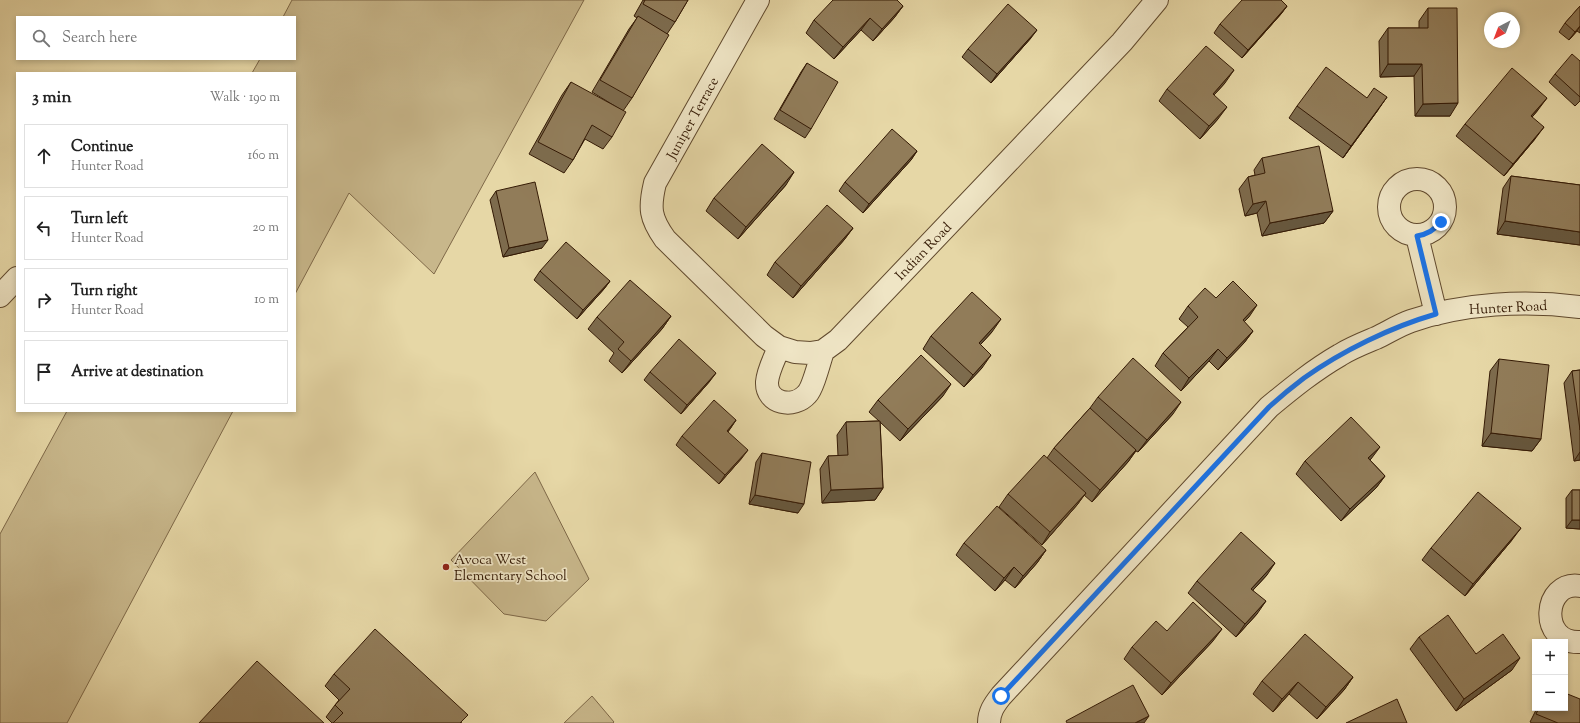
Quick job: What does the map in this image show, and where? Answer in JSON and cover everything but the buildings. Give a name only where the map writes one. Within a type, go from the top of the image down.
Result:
[{"type":"street","name":"Juniper Terrace","points":[[758,0],[655,183],[651,210],[656,225],[665,239],[764,336],[779,347]]},
{"type":"street","name":"Indian Road","points":[[823,351],[838,340],[1111,54],[1157,0]]},
{"type":"street","points":[[1417,236],[1436,314]]},
{"type":"street","points":[[0,296],[16,279]]},
{"type":"street","name":"Hunter Road","points":[[989,723],[989,717],[993,706],[1001,696],[1269,407],[1303,378],[1341,354],[1410,322],[1436,314],[1480,307],[1519,304],[1564,305],[1580,307]]},
{"type":"street","points":[[779,347],[795,352],[810,353],[823,351],[808,393],[799,402],[791,404],[781,402],[769,393],[767,384],[768,376],[779,347]]},
{"type":"street","points":[[1580,586],[1566,587],[1558,593],[1552,601],[1549,611],[1550,620],[1558,635],[1566,640],[1580,642]]},
{"type":"shaded area","points":[[292,0],[584,0],[434,274],[349,193],[296,292],[296,72],[253,72],[259,60],[296,60],[296,16],[284,16]]},
{"type":"shaded area","points":[[66,412],[232,412],[67,723],[0,723],[0,534]]},
{"type":"shaded area","points":[[535,472],[589,579],[546,621],[504,614],[451,560]]},
{"type":"shaded area","points":[[592,696],[614,722],[613,723],[564,723]]},
{"type":"place","name":"Avoca West Elementary School","points":[[446,567]]},
{"type":"route","points":[[1001,696],[1269,407],[1303,378],[1341,354],[1410,322],[1436,314],[1417,236],[1427,234],[1435,229],[1441,222]]}]
